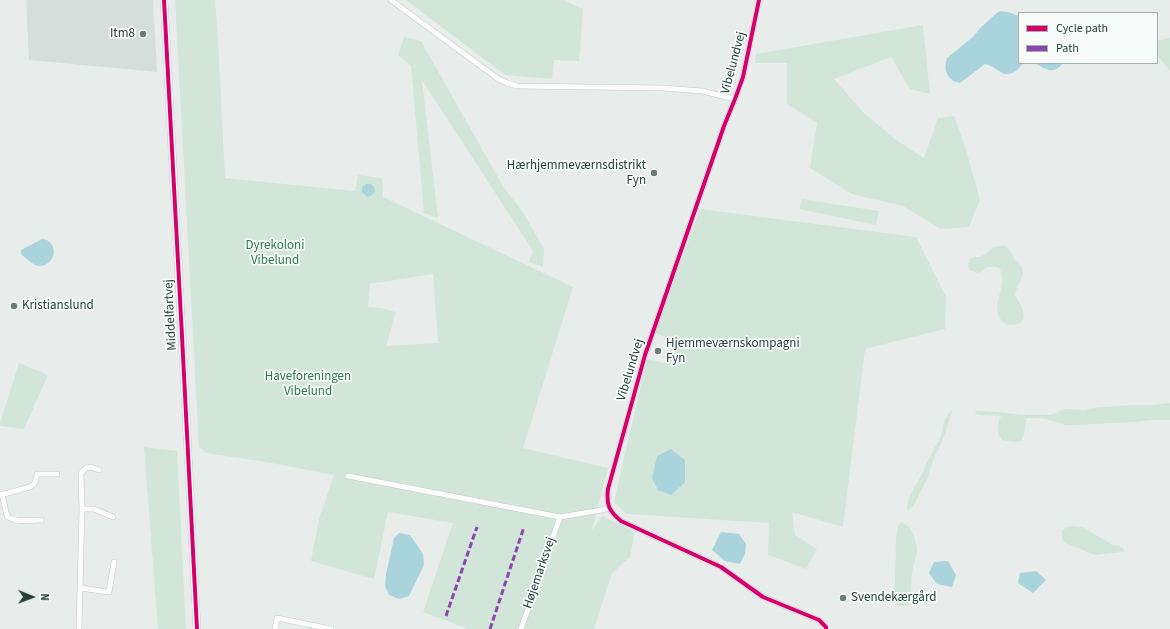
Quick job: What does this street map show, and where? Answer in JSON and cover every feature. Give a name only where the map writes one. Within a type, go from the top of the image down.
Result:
[{"type":"main road","name":"Middelfartvej","points":[[164,0],[197,629]]},
{"type":"street","name":"Vibelundvej","points":[[391,0],[497,78],[507,83],[522,86],[662,88],[692,90],[735,99]]},
{"type":"street","name":"Vibelundvej","points":[[609,508],[607,499],[608,489],[645,355],[724,126],[743,77],[759,0]]},
{"type":"street","points":[[79,629],[82,508],[81,473],[86,468],[91,467],[99,470]]},
{"type":"street","points":[[41,520],[16,520],[10,518],[7,516],[1,495],[34,485],[37,474],[57,474]]},
{"type":"street","points":[[348,476],[560,518],[609,508],[621,521],[721,567],[763,597],[819,620],[826,627],[826,629]]},
{"type":"street","points":[[82,508],[94,509],[113,517]]},
{"type":"street","name":"Højemarksvej","points":[[521,629],[560,518]]},
{"type":"street","points":[[80,588],[109,592],[114,562]]},
{"type":"street","points":[[275,629],[276,618],[331,629]]},
{"type":"shaded area","points":[[26,0],[153,0],[157,72],[29,60]]},
{"type":"green space","points":[[175,0],[215,0],[225,178],[355,191],[358,175],[382,178],[383,197],[573,287],[523,448],[608,468],[592,531],[602,516],[635,532],[630,557],[612,573],[594,629],[469,629],[423,612],[453,523],[388,512],[374,579],[311,561],[319,519],[334,475],[266,462],[206,453],[199,447]],"holes":[[[433,274],[438,343],[386,346],[396,312],[382,308],[368,307],[370,284]]]},
{"type":"green space","points":[[406,0],[563,0],[583,9],[579,61],[554,60],[552,79],[505,75]]},
{"type":"green space","points":[[923,25],[930,94],[910,89],[891,57],[834,79],[865,114],[896,140],[924,158],[938,118],[954,116],[965,146],[980,200],[969,227],[941,229],[903,206],[852,194],[810,168],[817,123],[787,104],[787,63],[755,63],[756,54]]},
{"type":"green space","points":[[404,37],[421,41],[504,188],[523,212],[544,249],[543,267],[529,262],[533,251],[422,80],[438,218],[424,213],[411,66],[398,55]]},
{"type":"green space","points":[[1170,38],[1170,71],[1158,56],[1158,41]]},
{"type":"green space","points":[[802,199],[879,211],[876,225],[799,209]]},
{"type":"green space","points":[[700,209],[916,237],[946,297],[945,329],[865,349],[843,527],[792,512],[795,535],[817,549],[806,569],[768,555],[769,523],[627,514],[614,502],[647,359],[664,363],[674,341],[655,333]]},
{"type":"green space","points":[[1005,245],[1013,254],[1014,259],[1019,263],[1023,272],[1015,294],[1024,313],[1024,317],[1020,323],[1007,325],[1001,319],[998,312],[1002,282],[1002,275],[999,268],[989,267],[978,273],[969,270],[968,264],[969,260],[974,257],[980,257],[994,247]]},
{"type":"green space","points":[[19,363],[48,375],[24,429],[0,426]]},
{"type":"green space","points":[[1170,403],[1170,420],[1065,425],[1042,418],[1026,418],[1024,435],[1021,441],[1015,442],[1002,440],[1000,437],[998,428],[1001,416],[975,414],[976,411],[1022,415],[1052,415],[1067,409],[1084,410],[1093,408]]},
{"type":"green space","points":[[952,411],[947,429],[935,455],[928,477],[914,505],[908,511],[907,507],[909,497],[941,436],[945,419]]},
{"type":"green space","points":[[144,447],[177,451],[186,629],[158,629]]},
{"type":"green space","points":[[901,522],[908,526],[915,538],[917,551],[912,573],[909,605],[900,606],[895,603],[894,592],[896,536],[899,524]]},
{"type":"green space","points":[[1071,526],[1082,527],[1113,545],[1119,546],[1124,549],[1124,552],[1095,555],[1065,543],[1062,539],[1062,530]]},
{"type":"water","points":[[998,12],[1008,12],[1018,16],[1018,64],[1022,64],[1015,72],[1004,74],[985,64],[960,83],[952,80],[947,74],[946,70],[947,58],[974,36],[980,28]]},
{"type":"water","points":[[1037,64],[1062,64],[1055,70],[1046,69]]},
{"type":"water","points":[[366,184],[371,184],[374,187],[375,192],[367,197],[362,192],[362,187]]},
{"type":"water","points":[[42,239],[47,240],[51,244],[54,252],[52,258],[47,264],[40,266],[27,260],[21,254],[21,250]]},
{"type":"water","points":[[671,449],[685,460],[685,482],[671,495],[658,490],[652,478],[657,456]]},
{"type":"water","points":[[721,532],[739,534],[746,544],[745,554],[740,564],[725,561],[712,550]]},
{"type":"water","points":[[399,533],[410,535],[423,554],[424,565],[409,596],[399,599],[389,595],[385,586],[386,574],[394,538]]},
{"type":"water","points":[[948,561],[956,575],[952,587],[937,584],[929,573],[934,562]]},
{"type":"water","points":[[1036,571],[1046,580],[1033,593],[1018,583],[1020,573]]},
{"type":"marked path","points":[[446,616],[477,527]]},
{"type":"marked path","points":[[490,629],[524,527]]},
{"type":"cycle path","points":[[164,0],[197,629]]},
{"type":"cycle path","points":[[759,0],[743,77],[724,126],[645,355],[608,489],[608,504],[611,511],[621,521],[721,567],[763,597],[819,620],[826,627],[826,629]]},
{"type":"place","name":"Itm8","points":[[143,34]]},
{"type":"place","name":"Hærhjemmeværnsdistrikt Fyn","points":[[654,173]]},
{"type":"place","name":"Kristianslund","points":[[14,306]]},
{"type":"place","name":"Hjemmeværnskompagni Fyn","points":[[658,351]]},
{"type":"place","name":"Svendekærgård","points":[[843,598]]},
{"type":"park label","name":"Dyrekoloni Vibelund","points":[[275,254]]},
{"type":"park label","name":"Haveforeningen Vibelund","points":[[308,384]]}]
